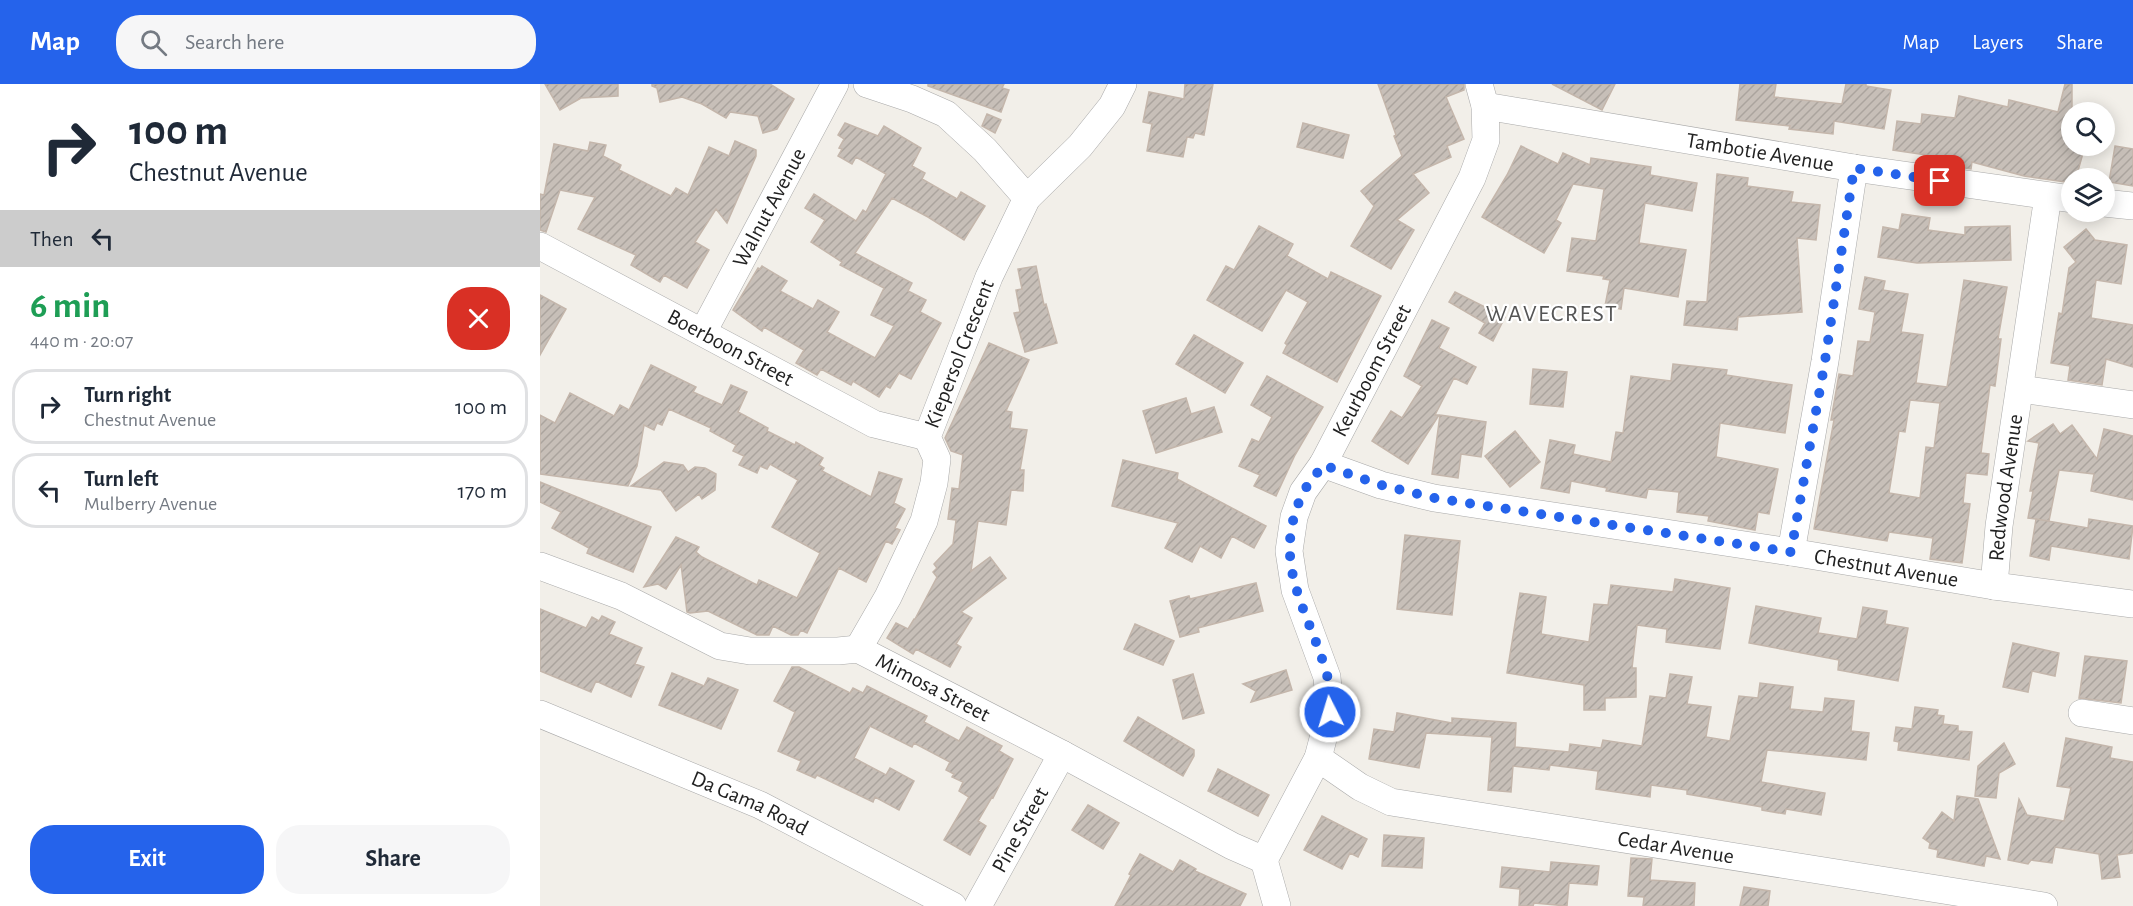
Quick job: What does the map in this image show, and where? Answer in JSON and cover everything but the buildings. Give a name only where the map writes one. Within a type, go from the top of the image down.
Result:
[{"type":"street","name":"Walnut Avenue","points":[[703,332],[835,84]]},
{"type":"street","points":[[867,84],[912,99],[946,114],[985,150],[1028,198]]},
{"type":"street","name":"Kiepersol Crescent","points":[[858,649],[888,597],[924,521],[934,483],[937,459],[927,437],[989,277],[1028,198],[1080,146],[1112,106],[1123,84]]},
{"type":"street","name":"Tambotie Avenue","points":[[1482,95],[1854,168],[2060,197]]},
{"type":"street","name":"Keurboom Street","points":[[1264,860],[1318,758],[1330,712],[1327,677],[1295,590],[1289,551],[1294,517],[1303,492],[1323,465],[1473,178],[1486,140],[1482,95]]},
{"type":"street","points":[[1791,552],[1825,361],[1854,168]]},
{"type":"street","name":"Redwood Avenue","points":[[1994,586],[1999,526],[2020,388],[2060,197]]},
{"type":"street","points":[[2115,204],[2133,206]]},
{"type":"street","name":"Boerboon Street","points":[[540,246],[874,424],[927,437]]},
{"type":"street","name":"Redwood Avenue","points":[[2020,388],[2133,405]]},
{"type":"street","name":"Chestnut Avenue","points":[[1323,465],[1381,485],[1434,498],[1791,552],[1994,586],[2133,604]]},
{"type":"street","name":"Mimosa Street","points":[[540,566],[621,596],[720,646],[750,651],[858,649],[1062,754],[1232,846],[1264,860]]},
{"type":"street","points":[[2082,713],[2133,721]]},
{"type":"street","name":"Da Gama Road","points":[[540,714],[760,805],[953,906]]},
{"type":"street","name":"Pine Street","points":[[978,906],[1062,754]]},
{"type":"street","name":"Cedar Avenue","points":[[1318,758],[1360,788],[1391,802],[2044,906]]},
{"type":"street","points":[[1264,860],[1277,906]]},
{"type":"district","name":"WAVECREST","points":[[1552,314]]},
{"type":"route","points":[[1330,712],[1327,677],[1295,590],[1289,551],[1294,517],[1303,492],[1323,465],[1381,485],[1434,498],[1791,552],[1825,361],[1854,168],[1940,181]]}]
